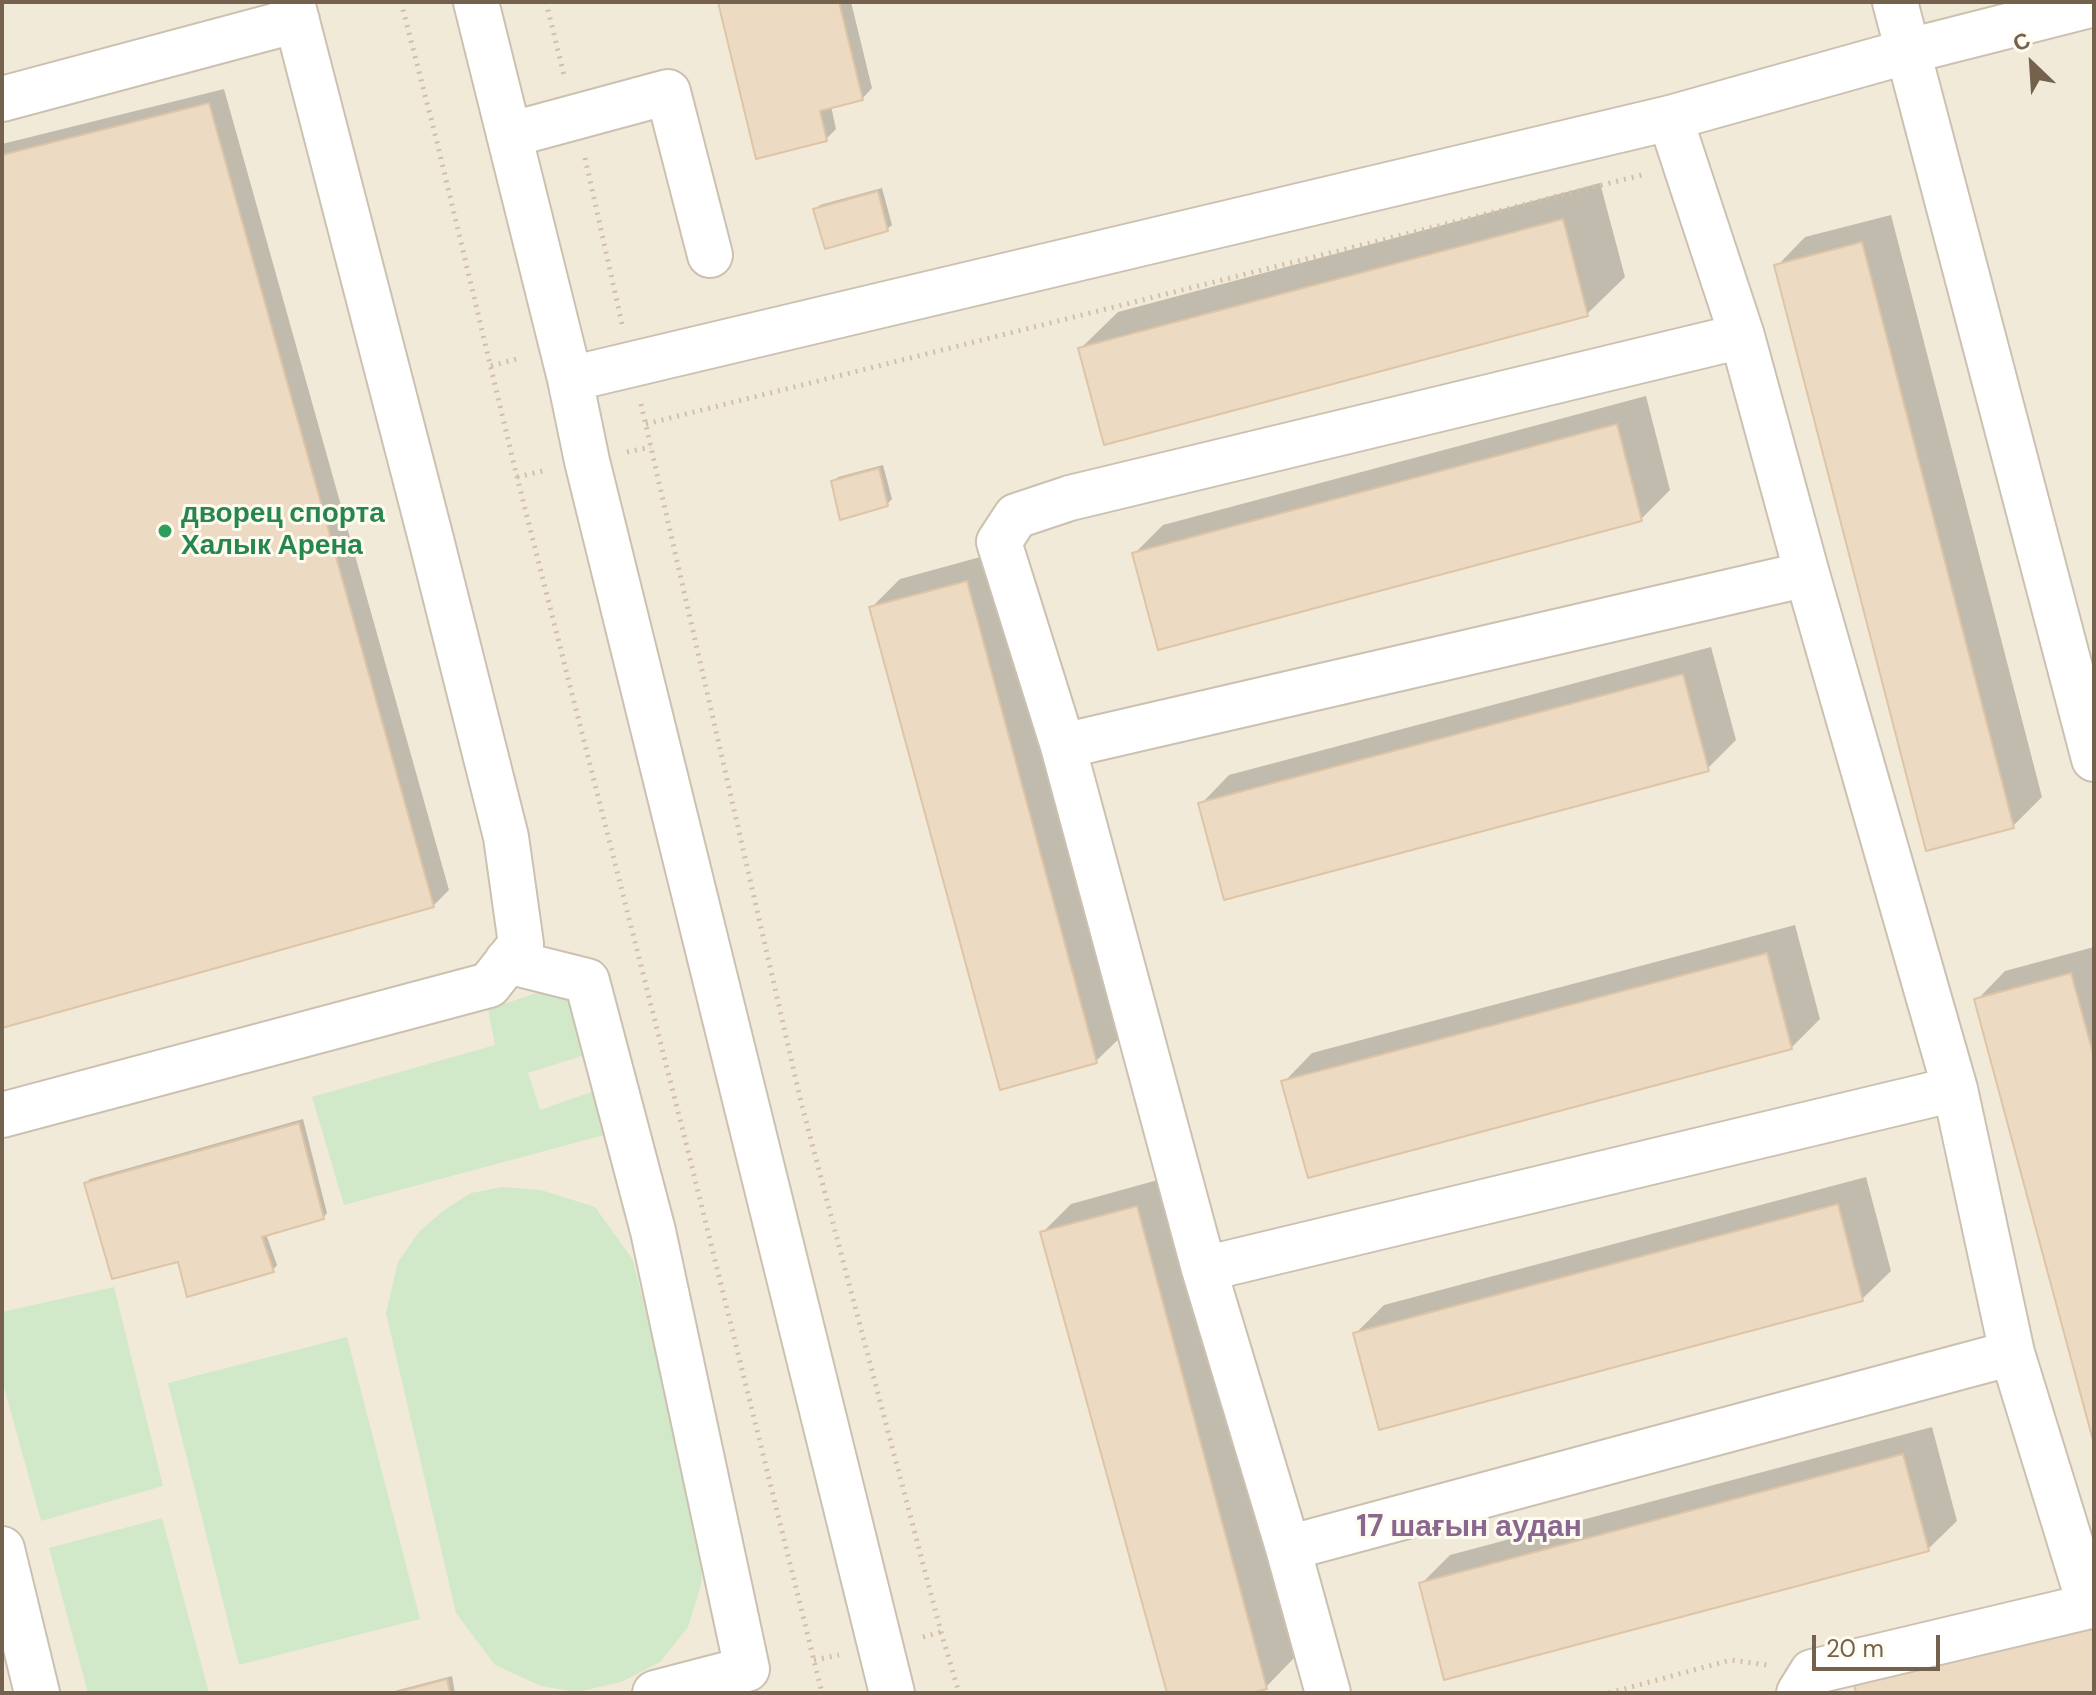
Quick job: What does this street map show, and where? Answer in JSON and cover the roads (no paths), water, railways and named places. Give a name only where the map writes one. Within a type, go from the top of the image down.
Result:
[{"type":"street","points":[[476,2],[892,1693]]},
{"type":"street","points":[[1895,2],[2094,759]]},
{"type":"street","points":[[570,379],[1670,118],[1909,51],[2094,4]]},
{"type":"street","points":[[2,99],[295,11],[506,837],[521,944],[489,985],[2,1115]]},
{"type":"street","points":[[509,135],[668,92],[710,255]]},
{"type":"street","points":[[1670,118],[1742,336],[1955,1089],[2012,1353],[2092,1605],[1806,1682]]},
{"type":"street","points":[[1328,1693],[1204,1269],[1063,746],[999,542],[1016,516],[1085,494],[1742,336]]},
{"type":"street","points":[[1063,746],[1807,574]]},
{"type":"street","points":[[507,961],[587,981],[653,1231],[747,1669],[655,1693]]},
{"type":"street","points":[[1204,1269],[1955,1089]]},
{"type":"street","points":[[1288,1548],[2012,1353]]},
{"type":"street","points":[[2,1549],[37,1693]]},
{"type":"place","name":"дворец спорта Халык Арена","points":[[165,531]]},
{"type":"district","name":"17 шағын аудан","points":[[1469,1528]]}]
